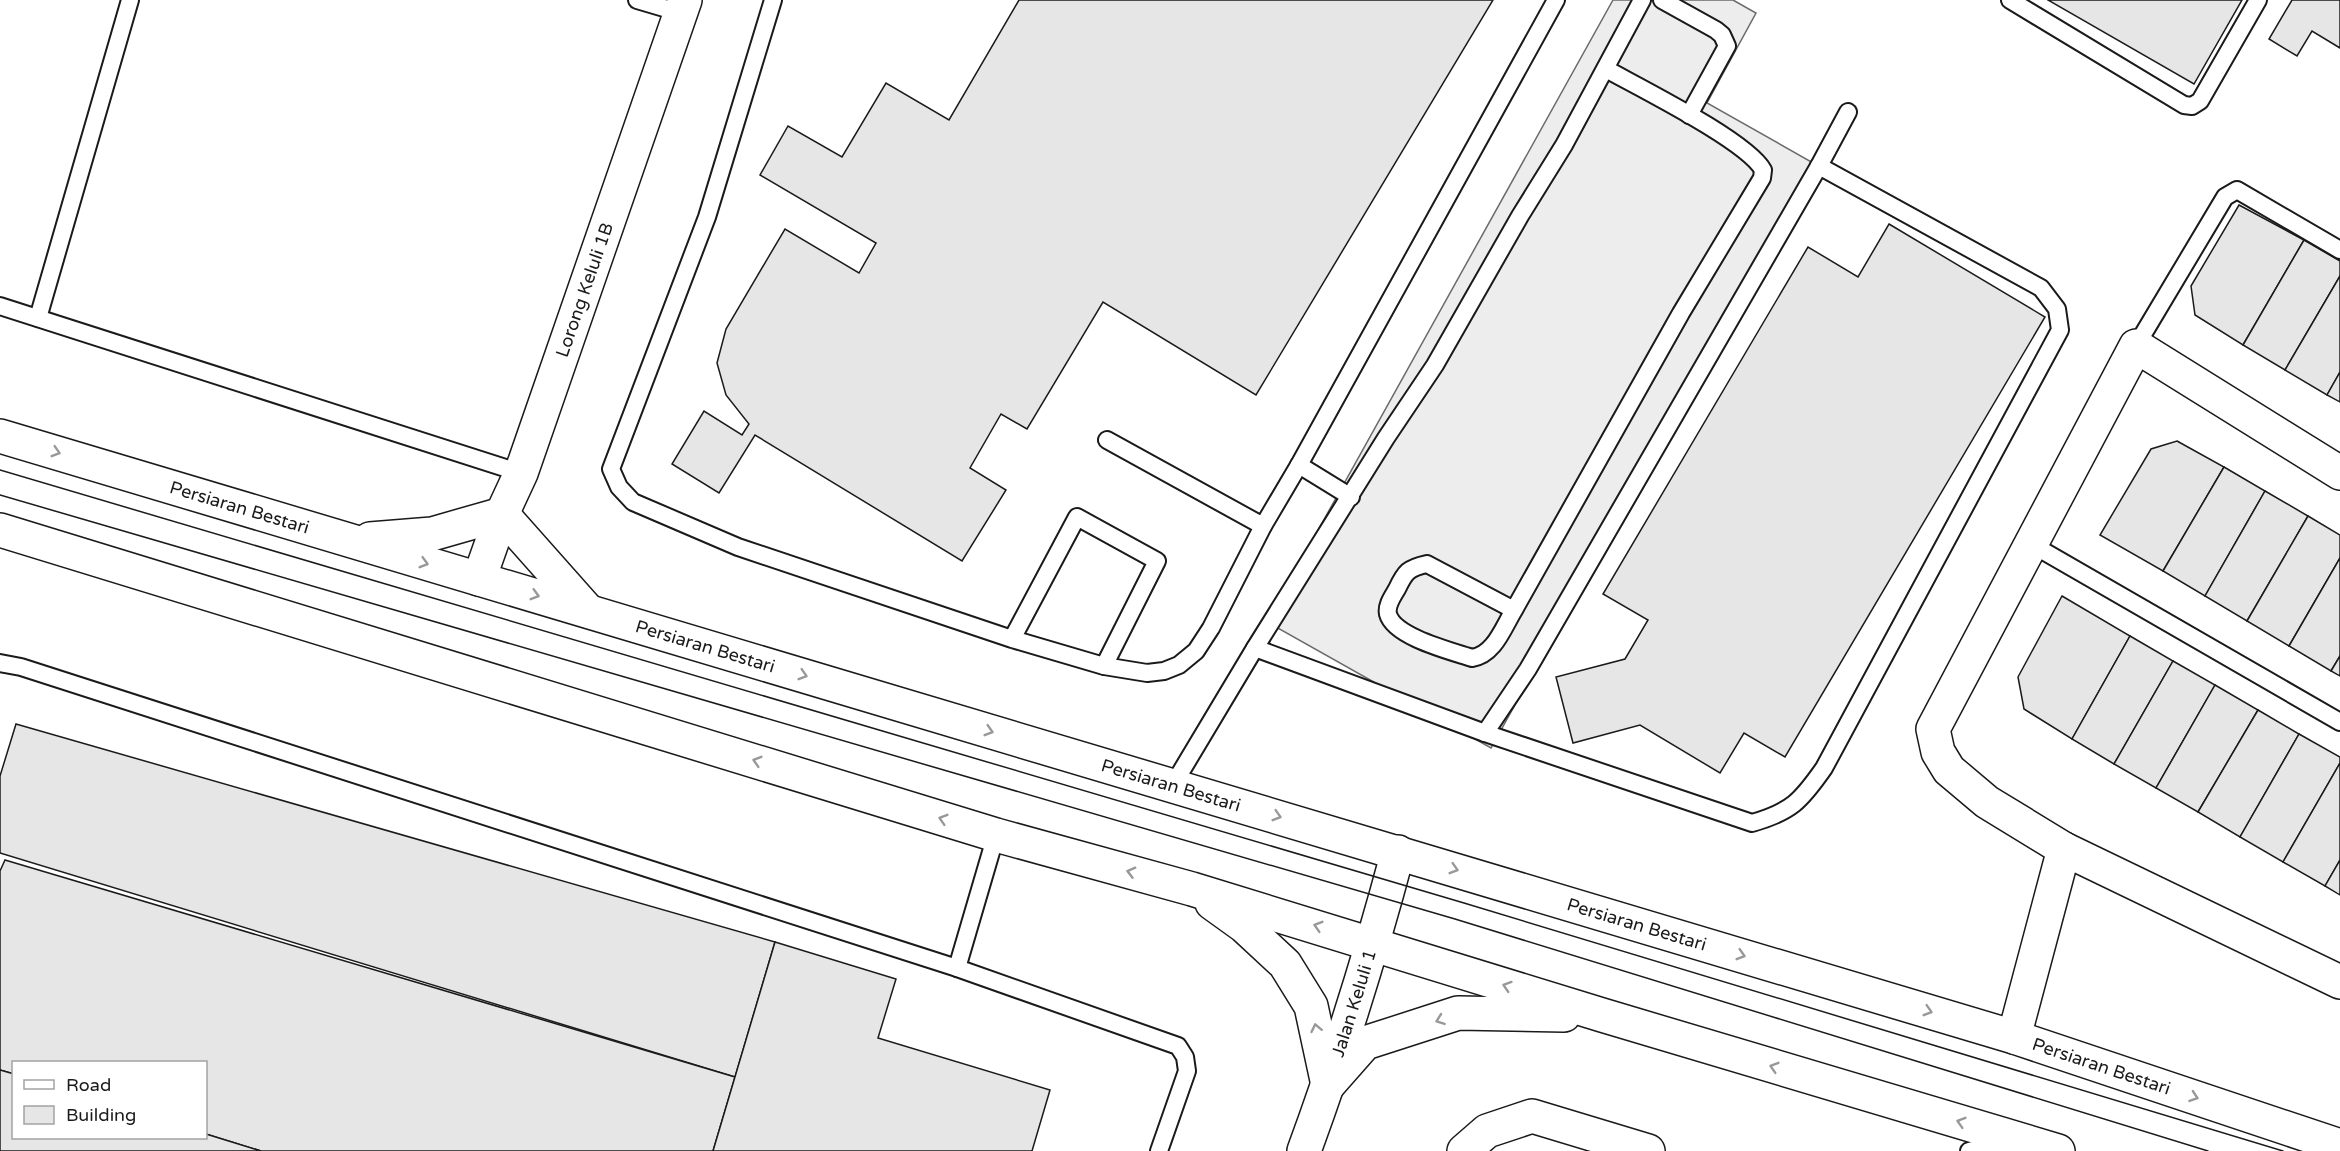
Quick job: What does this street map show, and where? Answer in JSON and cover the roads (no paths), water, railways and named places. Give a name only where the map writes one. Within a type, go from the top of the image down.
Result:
[{"type":"main road","name":"Lorong Keluli 1B","points":[[479,579],[502,514],[521,473],[683,6]]},
{"type":"main road","points":[[2340,473],[2136,346],[1933,729],[1938,752],[1949,770],[1987,802],[2064,849],[2340,982]]},
{"type":"main road","name":"Persiaran Bestari","points":[[0,436],[2014,1036],[2340,1146]]},
{"type":"main road","points":[[349,541],[432,534],[502,514],[588,611]]},
{"type":"main road","points":[[0,530],[996,835],[1192,889],[1374,943],[1602,1016],[2047,1148]]},
{"type":"main road","points":[[2014,1036],[2064,849]]},
{"type":"main road","name":"Jalan Keluli 1","points":[[1304,1151],[1374,943],[1398,852]]},
{"type":"main road","points":[[1192,889],[1244,926],[1285,964],[1311,1006],[1328,1085]]},
{"type":"main road","points":[[1328,1085],[1365,1043],[1458,1013],[1602,1016]]},
{"type":"main road","points":[[1464,1151],[1487,1131],[1532,1116],[1648,1151]]},
{"type":"lane","points":[[38,318],[130,0]]},
{"type":"lane","points":[[637,0],[683,6]]},
{"type":"lane","points":[[773,0],[707,217],[612,469],[620,487],[633,502],[738,546],[1012,639],[1104,666],[1148,673],[1164,671],[1179,665],[1196,651],[1211,628],[1263,526],[1556,0]]},
{"type":"lane","points":[[1173,785],[1386,438],[1435,365],[1606,69],[1642,0]]},
{"type":"lane","points":[[1662,0],[1716,30],[1722,35],[1727,46],[1689,115]]},
{"type":"lane","points":[[2010,0],[2184,105],[2192,106],[2200,101],[2258,0]]},
{"type":"lane","points":[[1514,610],[1426,564],[1414,566],[1405,573],[1388,607],[1388,615],[1398,629],[1472,658],[1481,657],[1489,651],[1514,610],[1646,375],[1762,178],[1763,170],[1751,154],[1689,115],[1606,69]]},
{"type":"lane","points":[[1485,733],[1528,669],[1848,112]]},
{"type":"lane","points":[[1255,648],[1485,733],[1752,823],[1779,815],[1805,795],[1824,768],[2060,330],[2057,309],[2041,288],[1819,166]]},
{"type":"lane","points":[[2136,346],[2225,197],[2237,190],[2340,250]]},
{"type":"lane","points":[[0,306],[521,473]]},
{"type":"lane","points":[[1107,440],[1263,526]]},
{"type":"lane","points":[[1299,465],[1351,497]]},
{"type":"lane","points":[[1012,639],[1077,517],[1157,561],[1104,666]]},
{"type":"lane","points":[[2031,544],[2340,722]]},
{"type":"lane","points":[[0,663],[21,667],[957,968],[1178,1046],[1185,1057],[1187,1071],[1159,1151]]},
{"type":"lane","points":[[957,968],[996,835]]},
{"type":"lane","points":[[1969,1151],[1989,1146],[2047,1148]]},
{"type":"tram line","points":[[0,470],[1464,903],[2283,1151]]},
{"type":"tram line","points":[[0,495],[1455,919],[2208,1151]]}]
